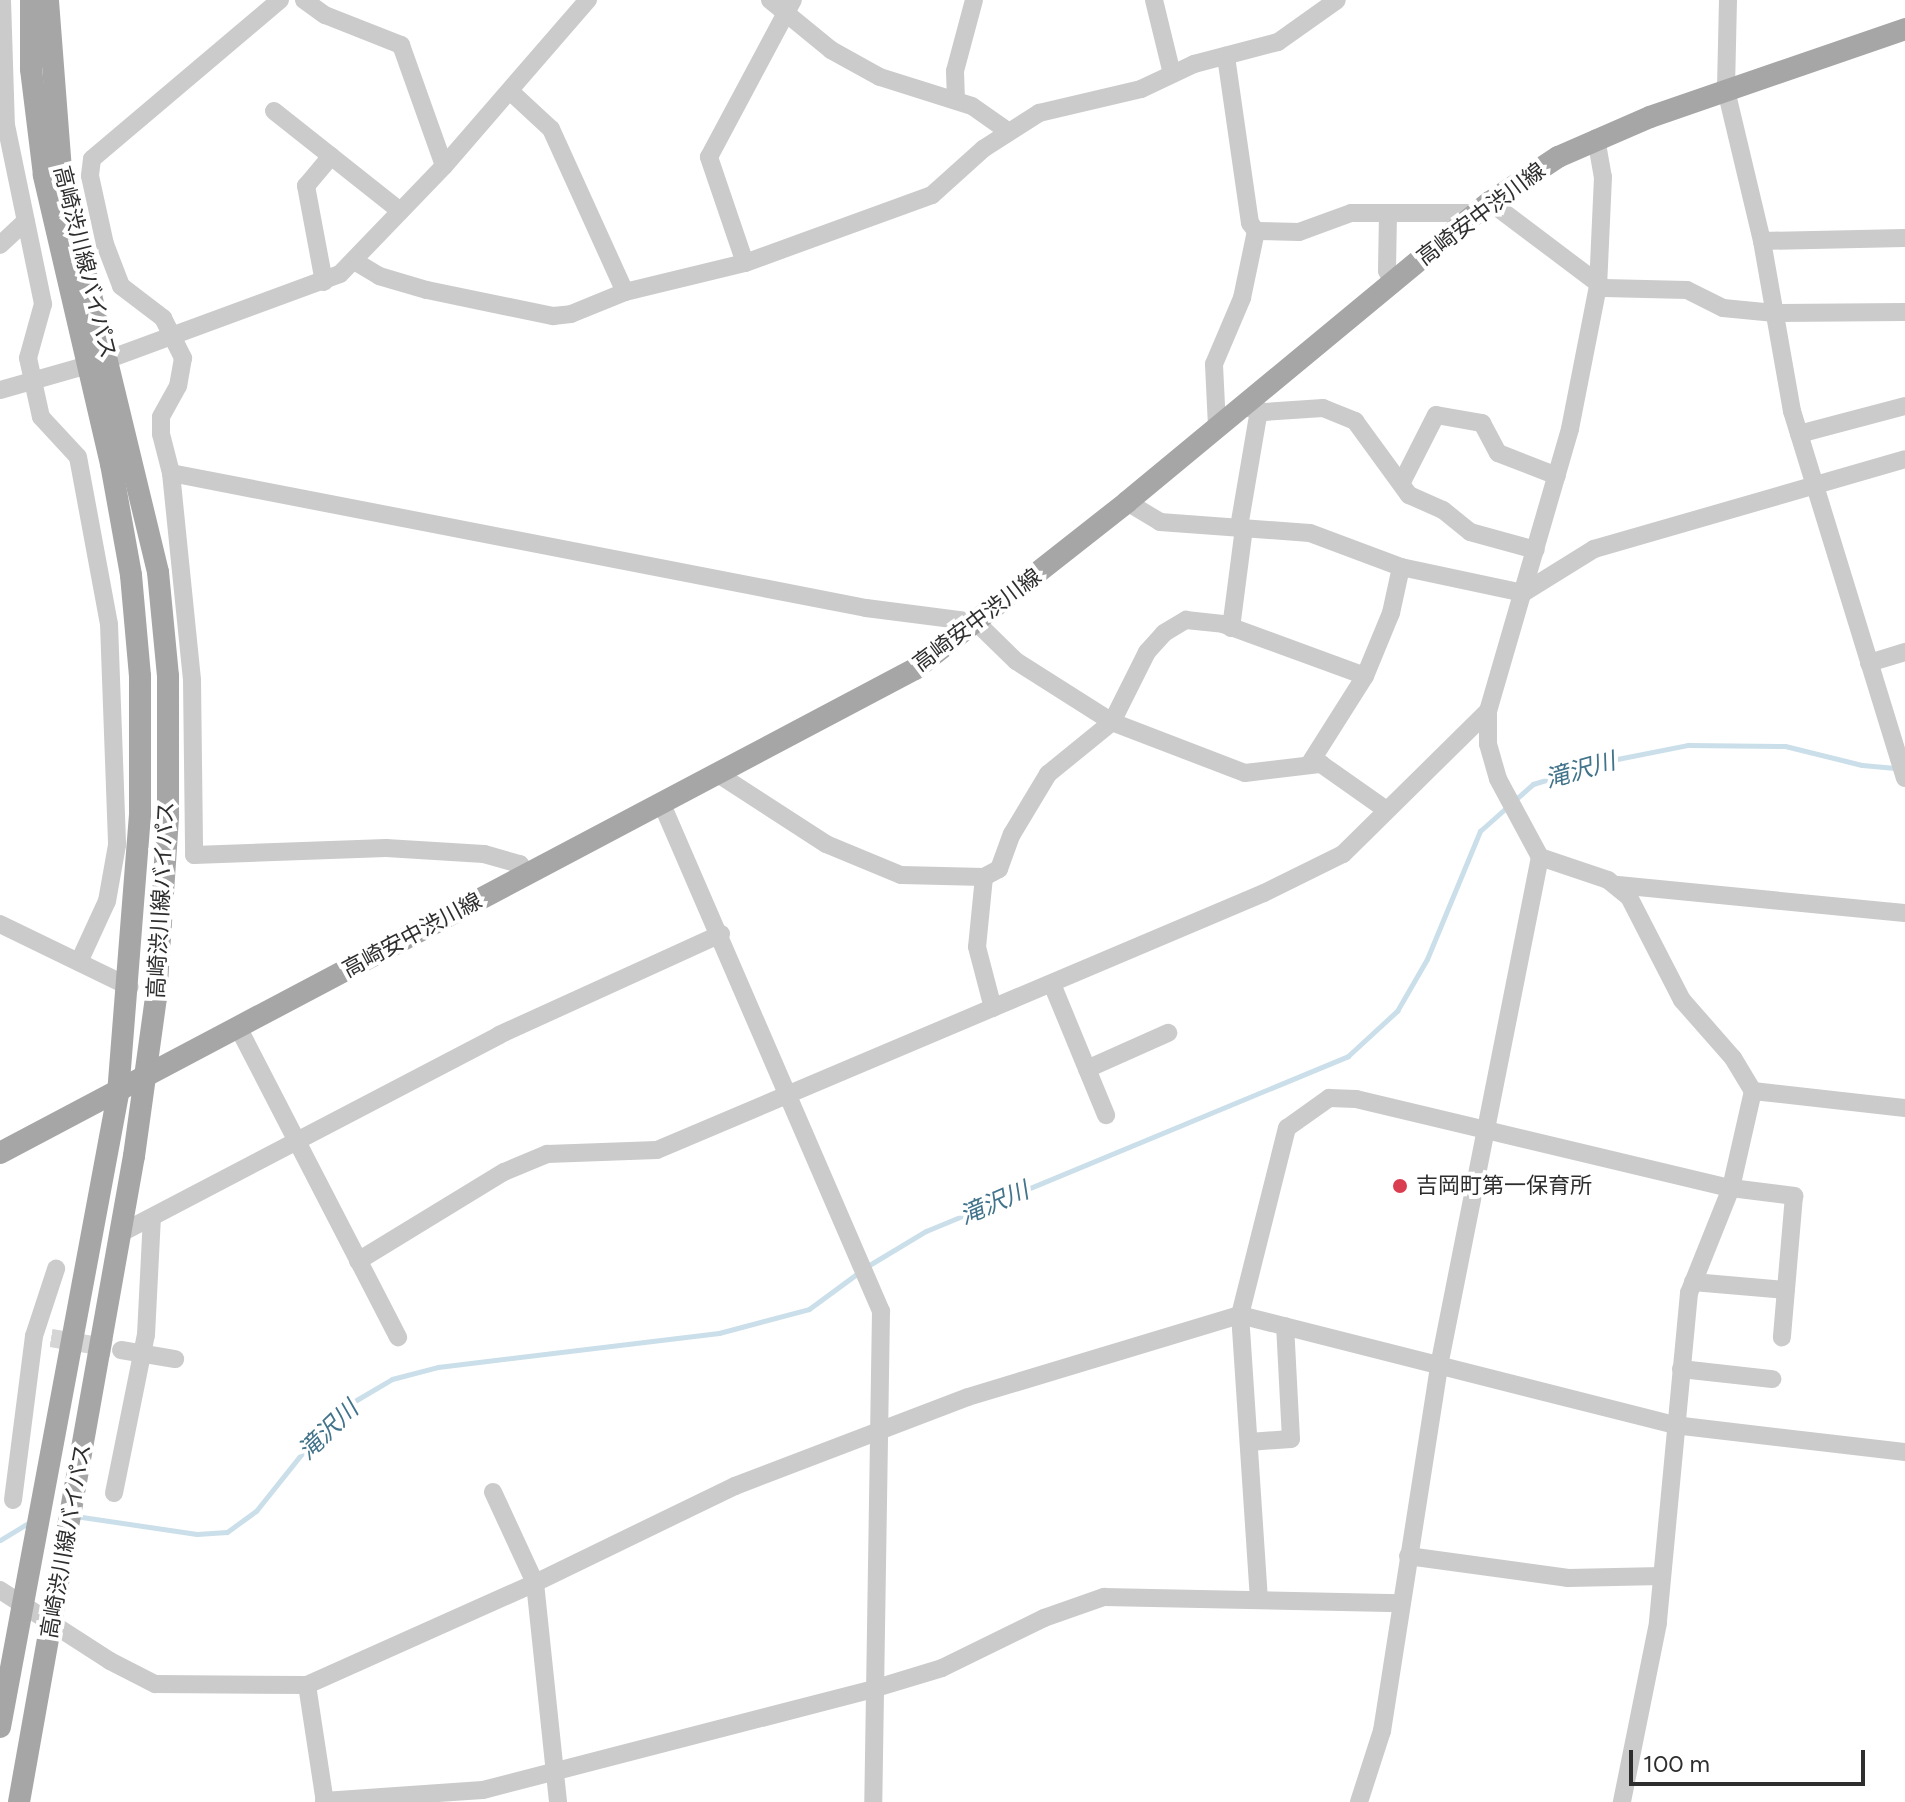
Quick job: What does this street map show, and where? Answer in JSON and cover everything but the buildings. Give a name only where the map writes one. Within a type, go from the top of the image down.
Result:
[{"type":"main road","name":"高崎渋川線バイパス","points":[[19,1802],[121,1233],[156,998],[168,815],[168,676],[158,572],[39,148],[31,0]]},
{"type":"main road","name":"高崎渋川線バイパス","points":[[0,1727],[118,1094],[130,987],[140,814],[137,621],[99,362],[61,170],[48,0]]},
{"type":"main road","name":"高崎安中渋川線","points":[[0,1153],[118,1094],[526,873],[915,669],[1127,502],[1217,426],[1250,408],[1393,282],[1484,207],[1596,138],[1905,29]]},
{"type":"street","points":[[2,0],[6,125],[43,304],[30,342],[33,384],[47,428],[78,457],[109,624],[117,845],[107,901],[79,962]]},
{"type":"street","points":[[280,0],[92,159],[93,199],[121,286],[152,307],[176,336],[183,370],[161,417],[171,473],[192,680],[194,855],[386,848],[484,854],[520,864],[526,873]]},
{"type":"street","points":[[304,0],[325,15],[401,45],[444,166]]},
{"type":"street","points":[[0,390],[33,384],[176,336],[324,282],[356,262],[588,0]]},
{"type":"street","points":[[770,0],[789,8],[880,77],[956,100],[1009,132]]},
{"type":"street","points":[[956,100],[955,71],[974,0]]},
{"type":"street","points":[[1154,0],[1172,74]]},
{"type":"street","points":[[356,262],[379,276],[427,290],[553,316],[571,314],[625,292],[745,263],[932,195],[1009,132],[1039,113],[1141,89],[1172,74],[1278,42],[1337,0]]},
{"type":"street","points":[[1728,0],[1726,90],[1762,241],[1799,434],[1812,486],[1905,778]]},
{"type":"street","points":[[745,263],[709,157],[789,8]]},
{"type":"street","points":[[1217,426],[1214,364],[1242,298],[1256,231],[1250,223],[1226,56]]},
{"type":"street","points":[[510,91],[551,129],[625,292]]},
{"type":"street","points":[[274,111],[400,211]]},
{"type":"street","points":[[1596,138],[1603,177],[1598,286],[1557,476],[1488,711],[1488,744],[1498,779],[1527,839],[1540,857],[1618,885],[1905,913]]},
{"type":"street","points":[[324,282],[306,186],[331,156]]},
{"type":"street","points":[[1256,231],[1299,232],[1351,213],[1484,207],[1598,286],[1687,290],[1723,308],[1775,313],[1905,312]]},
{"type":"street","points":[[1388,213],[1387,271],[1393,282]]},
{"type":"street","points":[[0,245],[26,221]]},
{"type":"street","points":[[1762,241],[1905,238]]},
{"type":"street","points":[[1799,434],[1905,406]]},
{"type":"street","points":[[1231,628],[1250,408],[1323,408],[1355,421],[1409,495],[1443,510],[1470,532],[1536,550]]},
{"type":"street","points":[[1402,482],[1436,415],[1482,423],[1498,453],[1557,476]]},
{"type":"street","points":[[1127,502],[1160,522],[1310,533],[1401,567],[1523,593],[1594,549],[1905,459]]},
{"type":"street","points":[[171,473],[851,605],[976,622],[1016,661],[1112,722],[1245,773],[1310,763],[1344,776],[1385,809]]},
{"type":"street","points":[[1310,763],[1365,676],[1391,613],[1401,567]]},
{"type":"street","points":[[718,774],[826,844],[901,875],[984,877],[999,869],[1012,834],[1048,774],[1112,722],[1147,652],[1164,633],[1186,620],[1231,628],[1365,676]]},
{"type":"street","points":[[1869,663],[1905,652]]},
{"type":"street","points":[[358,1261],[504,1172],[547,1154],[657,1150],[788,1091],[1052,984],[1343,854],[1385,809],[1488,711]]},
{"type":"street","points":[[661,802],[721,934],[881,1311],[875,1432],[881,1524],[873,1689],[873,1802]]},
{"type":"street","points":[[1359,1802],[1382,1731],[1439,1366],[1489,1129],[1540,857]]},
{"type":"street","points":[[984,877],[977,947],[993,1008]]},
{"type":"street","points":[[1618,885],[1640,912],[1682,1000],[1733,1058],[1753,1091],[1731,1188],[1693,1282],[1674,1425],[1662,1576],[1644,1702],[1622,1802]]},
{"type":"street","points":[[0,924],[130,987]]},
{"type":"street","points":[[121,1233],[296,1145],[499,1035],[721,934]]},
{"type":"street","points":[[1052,984],[1106,1115]]},
{"type":"street","points":[[239,1029],[296,1145],[398,1337]]},
{"type":"street","points":[[1087,1069],[1168,1033]]},
{"type":"street","points":[[1753,1091],[1905,1108]]},
{"type":"street","points":[[1259,1600],[1240,1315],[1287,1128],[1299,1115],[1329,1098],[1356,1099],[1731,1188],[1794,1196],[1782,1337]]},
{"type":"street","points":[[114,1493],[142,1353],[152,1218]]},
{"type":"street","points":[[13,1500],[56,1269]]},
{"type":"street","points":[[1693,1282],[1786,1290]]},
{"type":"street","points":[[0,1590],[155,1684],[307,1685],[535,1583],[735,1486],[968,1397],[1240,1315],[1674,1425],[1905,1452]]},
{"type":"street","points":[[1249,1442],[1291,1439],[1285,1326]]},
{"type":"street","points":[[121,1350],[175,1359]]},
{"type":"street","points":[[1681,1369],[1772,1379]]},
{"type":"street","points":[[493,1492],[535,1583],[558,1802]]},
{"type":"street","points":[[1408,1556],[1568,1578],[1662,1576]]},
{"type":"street","points":[[307,1685],[324,1802],[483,1790],[873,1689],[942,1668],[1044,1618],[1104,1597],[1401,1603]]},
{"type":"waterway","name":"滝沢川","points":[[866,1267],[926,1231],[1348,1056],[1397,1011],[1427,959],[1480,831],[1533,784],[1607,761],[1688,745],[1785,746],[1862,765],[1898,768]]},
{"type":"waterway","name":"滝沢川","points":[[75,1516],[197,1534],[227,1532],[256,1511],[319,1432],[348,1405],[392,1379],[438,1367],[719,1333],[809,1309],[858,1273]]},
{"type":"waterway","name":"滝沢川","points":[[0,1540],[30,1522]]},
{"type":"tunnel","points":[[51,1338],[111,1348]]},
{"type":"place","name":"吉岡町第一保育所","points":[[1400,1186]]}]
